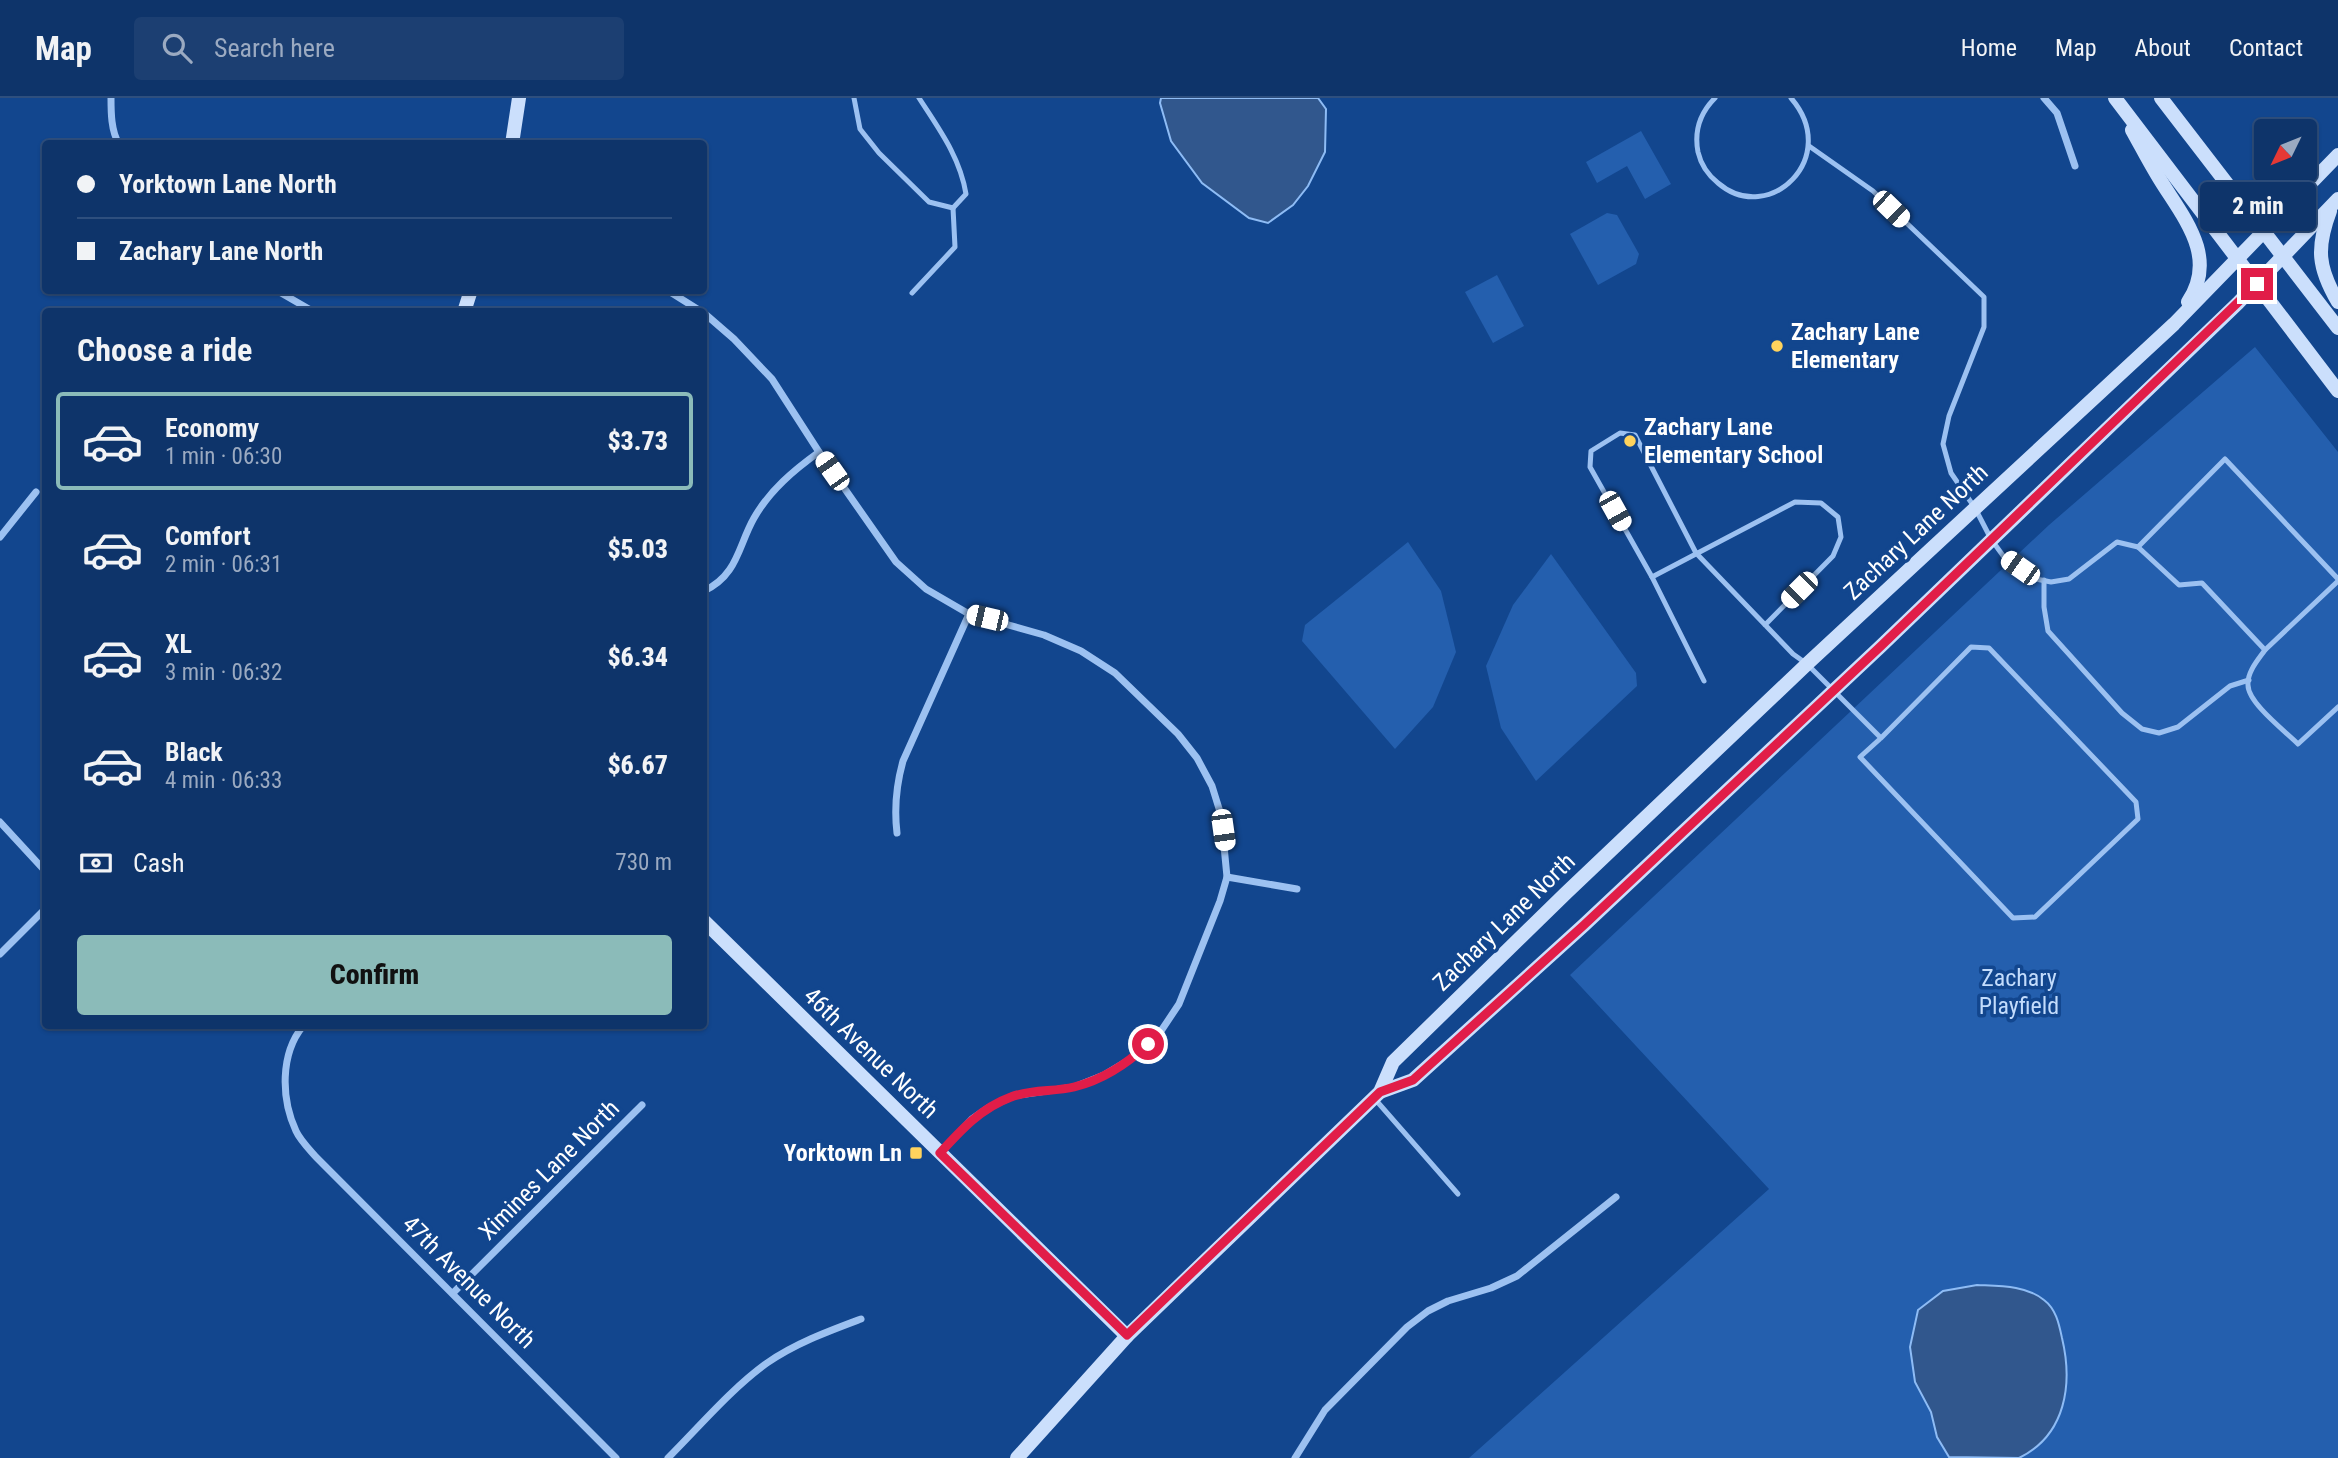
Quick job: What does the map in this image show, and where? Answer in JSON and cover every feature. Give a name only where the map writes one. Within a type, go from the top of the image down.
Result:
[{"type":"street","points":[[111,98],[117,140]]},
{"type":"street","points":[[513,140],[519,98]]},
{"type":"street","points":[[2044,98],[2057,113],[2075,166]]},
{"type":"street","points":[[2115,98],[2338,391]]},
{"type":"street","points":[[2115,98],[2159,177],[2194,231],[2201,261],[2195,292],[2174,324]]},
{"type":"street","points":[[2161,98],[2338,328]]},
{"type":"street","name":"Zachary Lane North","points":[[1017,1458],[1127,1335],[1377,1095],[1393,1062],[1807,664],[2174,324],[2338,155]]},
{"type":"street","points":[[2335,201],[2323,231],[2320,263],[2338,302]]},
{"type":"street","name":"Zachary Lane North","points":[[1377,1095],[1413,1080],[1584,925],[1833,691],[2257,284],[2335,201]]},
{"type":"street","points":[[283,294],[307,308]]},
{"type":"street","points":[[674,294],[696,308]]},
{"type":"street","points":[[707,315],[772,379],[896,562],[926,589],[969,614],[1044,635],[1081,651],[1115,673],[1178,734],[1197,758],[1212,786],[1221,815],[1227,877],[1213,922],[1179,1004],[1161,1031],[1134,1057],[1104,1075],[1074,1087],[1013,1096],[988,1108],[972,1119],[940,1153]]},
{"type":"street","points":[[707,590],[730,571],[754,518],[775,490],[796,469],[819,452]]},
{"type":"street","points":[[0,537],[36,492]]},
{"type":"street","points":[[897,834],[896,786],[903,761],[969,614]]},
{"type":"street","points":[[0,822],[42,868]]},
{"type":"street","points":[[1227,877],[1297,889]]},
{"type":"street","points":[[0,954],[42,912]]},
{"type":"street","name":"46th Avenue North","points":[[707,924],[1127,1335]]},
{"type":"street","name":"47th Avenue North","points":[[301,1029],[291,1049],[286,1073],[285,1099],[296,1133],[316,1157],[616,1458]]},
{"type":"street","name":"Ximines Lane North","points":[[453,1293],[642,1105]]},
{"type":"street","points":[[1296,1458],[1325,1410],[1407,1327],[1428,1311],[1448,1301],[1491,1289],[1517,1276],[1616,1197]]},
{"type":"street","points":[[668,1458],[741,1385],[767,1363],[797,1345],[861,1319]]},
{"type":"lane","points":[[854,98],[860,129],[879,153],[929,202],[953,208]]},
{"type":"lane","points":[[912,293],[955,247],[953,208],[966,194],[962,173],[952,150],[919,98]]},
{"type":"lane","points":[[1715,98],[1707,106],[1699,123],[1696,142],[1700,160],[1710,176],[1724,188],[1742,195],[1760,196],[1778,191],[1794,179],[1804,164],[1809,146],[1808,127],[1801,110],[1791,98]]},
{"type":"lane","points":[[1809,146],[1873,191],[1984,297],[1984,327],[1949,416],[1943,444],[1951,473],[2004,557],[2036,579],[2051,582],[2069,579],[2117,542],[2138,547],[2179,585],[2202,583],[2265,650]]},
{"type":"lane","points":[[1704,681],[1652,577],[1590,467],[1591,451],[1620,433],[1635,435],[1696,553],[1793,654],[1807,664],[1881,738]]},
{"type":"lane","points":[[2138,547],[2225,459],[2338,580],[2265,650],[2250,671],[2248,686],[2253,700],[2298,744],[2338,707]]},
{"type":"lane","points":[[1652,577],[1795,502],[1821,503],[1838,517],[1841,537],[1833,556],[1765,625]]},
{"type":"lane","points":[[2044,580],[2044,607],[2049,631],[2122,713],[2142,729],[2159,733],[2178,727],[2230,686],[2249,680]]},
{"type":"lane","points":[[1971,647],[1989,648],[2136,802],[2138,819],[2035,917],[2013,918],[1860,757],[1881,738],[1971,647]]},
{"type":"lane","points":[[1377,1095],[1458,1194]]},
{"type":"green space","points":[[1641,131],[1671,184],[1645,199],[1627,166],[1597,183],[1586,162]]},
{"type":"green space","points":[[1607,213],[1617,215],[1639,254],[1636,264],[1598,285],[1570,234]]},
{"type":"green space","points":[[1497,275],[1524,326],[1493,343],[1465,292]]},
{"type":"green space","name":"Zachary Playfield","points":[[2255,347],[2338,452],[2338,1458],[1469,1458],[1769,1189],[1570,975],[2049,525]]},
{"type":"green space","points":[[1408,542],[1441,591],[1456,652],[1433,707],[1395,749],[1302,641],[1305,625]]},
{"type":"green space","points":[[1551,554],[1636,673],[1637,686],[1536,781],[1501,728],[1486,666],[1513,605]]},
{"type":"shaded area","points":[[1161,98],[1318,98],[1326,109],[1325,152],[1308,186],[1293,205],[1268,223],[1249,218],[1202,183],[1171,141],[1160,103]]},
{"type":"shaded area","points":[[1977,1285],[2012,1287],[2037,1295],[2051,1308],[2060,1327],[2067,1373],[2062,1407],[2047,1436],[2019,1458],[1949,1457],[1937,1437],[1931,1412],[1915,1382],[1910,1347],[1918,1310],[1943,1291]]},
{"type":"place","name":"Zachary Lane Elementary","points":[[1777,346]]},
{"type":"place","name":"Zachary Lane Elementary School","points":[[1630,441]]},
{"type":"place","name":"Yorktown Ln","points":[[916,1153]]},
{"type":"route","points":[[1148,1044],[1134,1057],[1104,1075],[1074,1087],[1013,1096],[988,1108],[972,1119],[940,1153],[1127,1335],[1380,1092],[1413,1080],[1584,925],[1881,646],[2257,284]]}]
